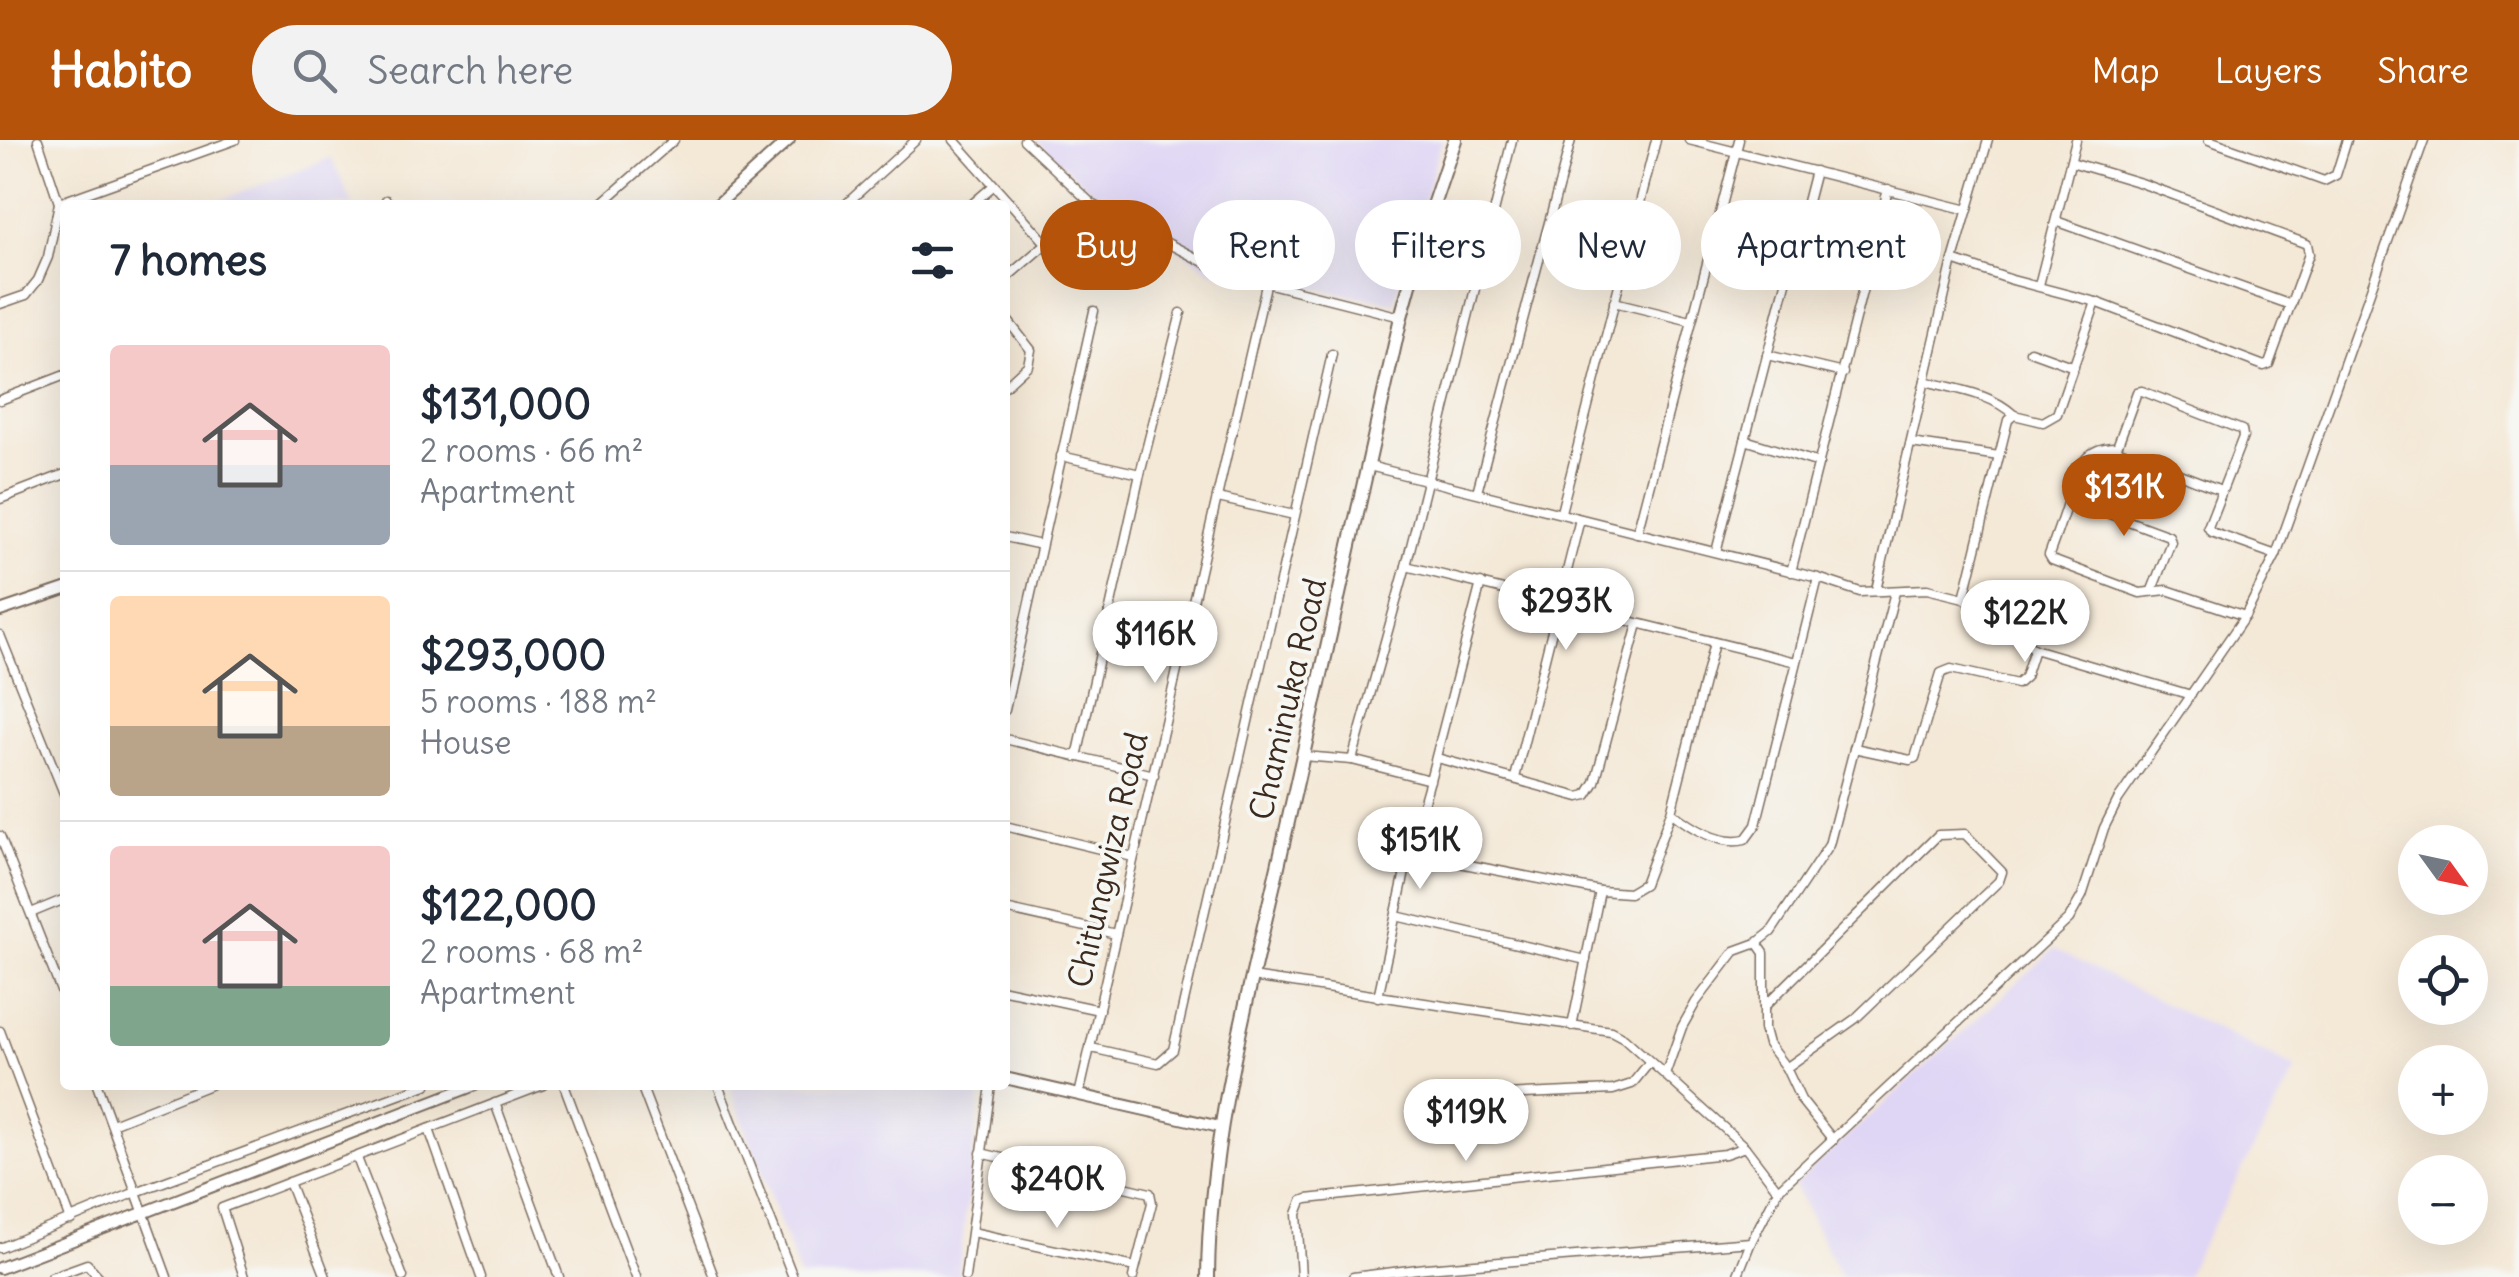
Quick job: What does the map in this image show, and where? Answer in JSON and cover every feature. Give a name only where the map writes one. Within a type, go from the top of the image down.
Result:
[{"type":"main road","name":"Chaminuka Road","points":[[1208,1277],[1210,1208],[1220,1127],[1252,977],[1402,317],[1427,223],[1455,140]]},
{"type":"street","points":[[0,304],[26,295],[48,257],[59,204],[38,140]]},
{"type":"street","points":[[70,200],[235,140]]},
{"type":"street","points":[[606,200],[674,140]]},
{"type":"street","points":[[723,200],[789,140]]},
{"type":"street","points":[[850,200],[916,140]]},
{"type":"street","points":[[954,140],[1006,200]]},
{"type":"street","points":[[1024,140],[1088,200]]},
{"type":"street","points":[[1352,760],[1406,566],[1512,140]]},
{"type":"street","points":[[1477,492],[1571,140]]},
{"type":"street","points":[[1561,512],[1656,140]]},
{"type":"street","points":[[1689,140],[1968,210]]},
{"type":"street","points":[[1637,533],[1739,140]]},
{"type":"street","points":[[1876,590],[1953,260],[1988,140]]},
{"type":"street","points":[[2039,286],[2076,140]]},
{"type":"street","points":[[2209,140],[2324,181],[2336,175],[2347,140]]},
{"type":"street","points":[[1737,1277],[1750,1242],[1778,1190],[2069,919],[2082,896],[2104,828],[2118,800],[2245,616],[2276,555],[2424,140]]},
{"type":"street","points":[[1953,260],[2096,302],[2264,366],[2272,359],[2309,254],[2306,244],[2141,183],[2071,162]]},
{"type":"street","points":[[1716,552],[1815,171]]},
{"type":"street","points":[[977,200],[993,186]]},
{"type":"street","points":[[1791,572],[1888,189]]},
{"type":"street","points":[[1010,204],[1040,237]]},
{"type":"street","points":[[2056,221],[2291,305]]},
{"type":"street","points":[[1010,275],[1040,248]]},
{"type":"street","name":"Chitungwiza Road","points":[[1079,1095],[1265,290]]},
{"type":"street","points":[[1287,290],[1402,317]]},
{"type":"street","points":[[1614,302],[1692,322]]},
{"type":"street","points":[[1925,382],[1984,397],[2014,415],[2035,421],[2051,420],[2057,414],[2096,302]]},
{"type":"street","points":[[1010,687],[1094,311]]},
{"type":"street","points":[[1077,757],[1180,313]]},
{"type":"street","points":[[1010,323],[1031,350],[1028,365],[1010,381]]},
{"type":"street","points":[[2030,351],[2074,367]]},
{"type":"street","points":[[1091,1048],[1158,1063],[1173,1050],[1332,354]]},
{"type":"street","points":[[1767,355],[1842,373]]},
{"type":"street","points":[[0,400],[60,377]]},
{"type":"street","points":[[2117,447],[2135,395],[2142,390],[2240,428],[2243,437],[2209,530],[2276,555]]},
{"type":"street","points":[[1964,598],[1998,456],[2008,420],[2014,415]]},
{"type":"street","points":[[1745,440],[1819,463]]},
{"type":"street","points":[[1911,443],[1998,456]]},
{"type":"street","points":[[2117,447],[2104,447],[2085,458],[2076,472],[2049,554],[2052,560],[2140,593],[2167,590],[2245,616]]},
{"type":"street","points":[[2117,447],[2121,452],[2221,490]]},
{"type":"street","points":[[1061,456],[1140,474]]},
{"type":"street","points":[[1369,466],[1561,512],[1860,592],[1927,589],[1964,598],[2034,648],[2191,696]]},
{"type":"street","points":[[0,499],[60,476]]},
{"type":"street","points":[[1218,498],[1294,515]]},
{"type":"street","points":[[2068,499],[2169,536],[2171,542],[2152,590]]},
{"type":"street","points":[[1515,778],[1580,519]]},
{"type":"street","points":[[1010,538],[1041,545]]},
{"type":"street","points":[[1406,566],[1796,662]]},
{"type":"street","points":[[1671,812],[1697,830],[1736,842],[1751,834],[1818,578]]},
{"type":"street","points":[[1378,997],[1409,853],[1481,583]]},
{"type":"street","points":[[1665,1075],[1682,1027],[1696,1002],[1735,951],[1771,932],[1805,878],[1824,856],[1895,592]]},
{"type":"street","points":[[0,611],[60,593]]},
{"type":"street","points":[[1437,758],[1579,797],[1592,789],[1638,624]]},
{"type":"street","points":[[0,635],[60,784]]},
{"type":"street","points":[[1409,853],[1600,891],[1629,893],[1644,884],[1671,812],[1714,643]]},
{"type":"street","points":[[1854,748],[1914,758],[1941,673],[1951,669],[2017,684],[2026,676],[2034,648]]},
{"type":"street","points":[[1010,741],[1154,775]]},
{"type":"street","points":[[1303,756],[1352,760],[1430,780]]},
{"type":"street","points":[[1010,827],[1133,857]]},
{"type":"street","points":[[1764,1008],[1938,835],[1965,834],[2002,872],[1999,882],[1856,1018],[1786,1068]]},
{"type":"street","points":[[0,836],[60,977]]},
{"type":"street","points":[[1572,1026],[1600,891]]},
{"type":"street","points":[[32,913],[60,900]]},
{"type":"street","points":[[1010,910],[1116,934]]},
{"type":"street","points":[[1396,916],[1586,960]]},
{"type":"street","points":[[1757,942],[1764,953],[1768,1044],[1786,1068],[1801,1100],[1833,1140]]},
{"type":"street","points":[[1252,977],[1618,1034],[1745,1147],[1778,1190]]},
{"type":"street","points":[[1010,991],[1099,1010]]},
{"type":"street","points":[[0,1031],[71,1220]]},
{"type":"street","points":[[1482,1096],[1614,1090],[1632,1084],[1649,1062]]},
{"type":"street","points":[[1010,1079],[1220,1127]]},
{"type":"street","points":[[99,1090],[167,1277]]},
{"type":"street","points":[[112,1124],[197,1090]]},
{"type":"street","points":[[0,1234],[2,1247],[136,1192],[412,1090]]},
{"type":"street","points":[[0,1268],[462,1090]]},
{"type":"street","points":[[229,1277],[244,1275],[222,1208],[530,1090]]},
{"type":"street","points":[[566,1090],[636,1277]]},
{"type":"street","points":[[642,1090],[714,1277]]},
{"type":"street","points":[[720,1090],[793,1277]]},
{"type":"street","points":[[966,1277],[990,1090]]},
{"type":"street","points":[[495,1103],[559,1277]]},
{"type":"street","points":[[430,1129],[481,1277]]},
{"type":"street","points":[[1301,1277],[1297,1214],[1307,1199],[1725,1154],[1745,1147]]},
{"type":"street","points":[[972,1232],[1134,1272],[1152,1198],[1146,1190],[982,1153]]},
{"type":"street","points":[[358,1158],[403,1277]]},
{"type":"street","points":[[290,1182],[326,1277]]},
{"type":"street","points":[[1353,1277],[1750,1242]]},
{"type":"street","points":[[51,1277],[87,1264],[100,1277]]},
{"type":"shaded area","points":[[1036,140],[1442,140],[1424,200],[1355,200],[1355,290],[1398,290],[1394,302],[1324,290],[1335,290],[1335,200],[1193,200],[1193,259],[1173,246],[1173,200],[1103,200]]},
{"type":"shaded area","points":[[331,158],[351,200],[221,200]]},
{"type":"shaded area","points":[[2054,949],[2296,1069],[2185,1277],[1841,1277],[1794,1185]]},
{"type":"shaded area","points":[[732,1090],[981,1090],[958,1277],[800,1277]]}]
